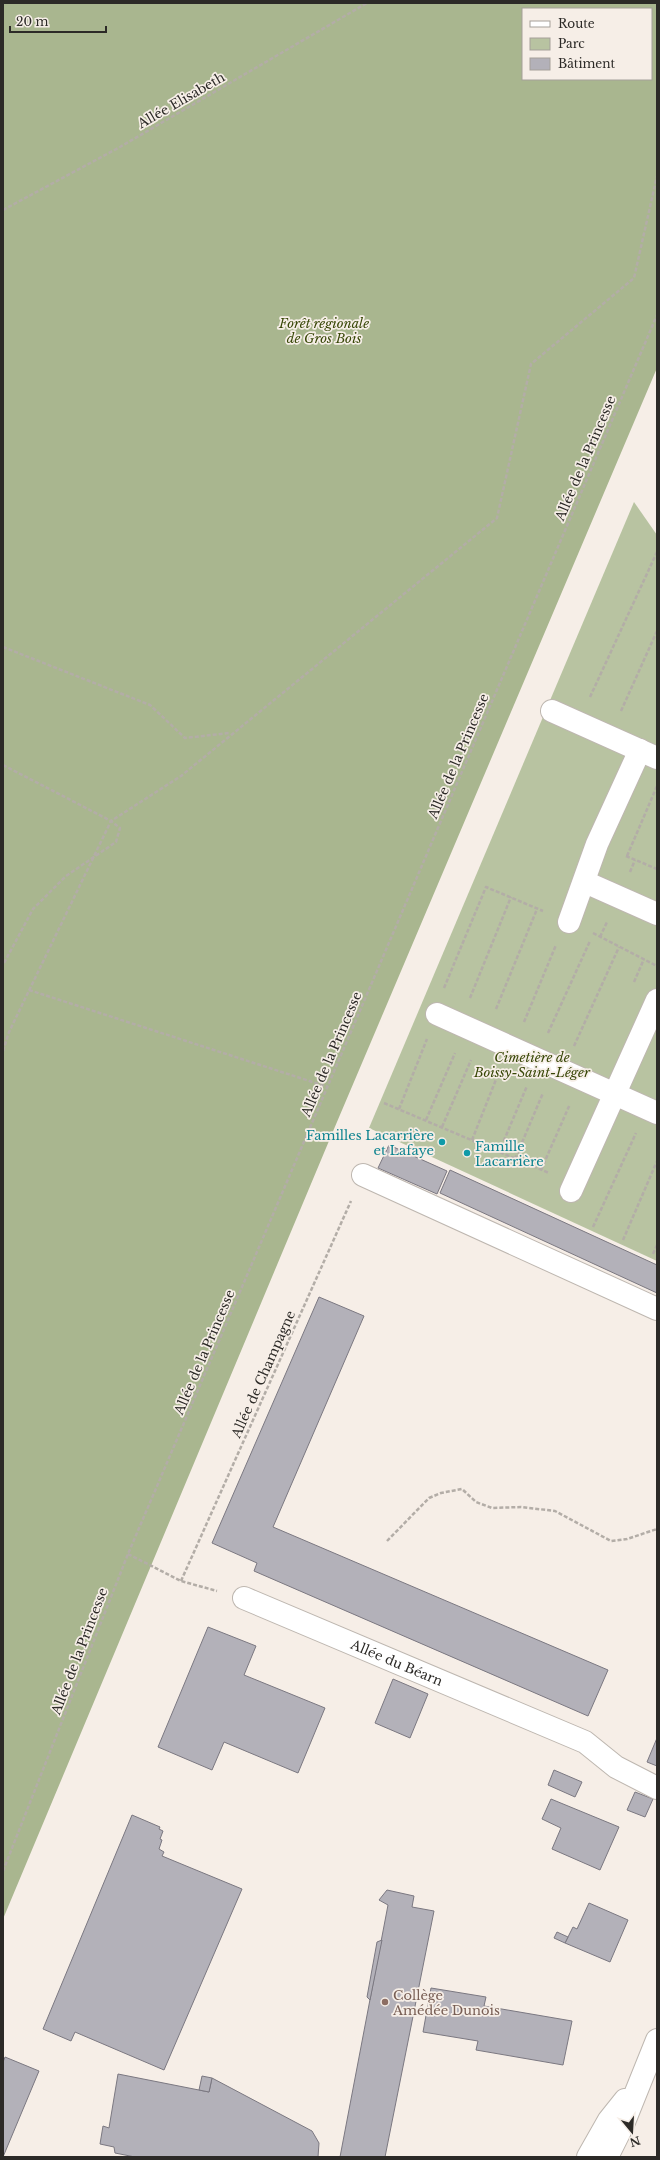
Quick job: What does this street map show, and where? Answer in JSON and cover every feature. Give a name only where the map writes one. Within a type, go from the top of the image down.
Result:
[{"type":"street","points":[[552,711],[648,754],[597,844],[585,882],[568,922]]},
{"type":"street","points":[[585,882],[657,914]]},
{"type":"street","points":[[573,1188],[657,1000]]},
{"type":"street","points":[[437,1014],[652,1110]]},
{"type":"street","points":[[363,1175],[657,1309]]},
{"type":"street","name":"Allée du Béarn","points":[[244,1598],[585,1742],[616,1767],[657,1788]]},
{"type":"street","points":[[607,2157],[622,2127],[657,2040]]},
{"type":"street","points":[[588,2157],[609,2120],[641,2080]]},
{"type":"path","name":"Allée Elisabeth","points":[[3,210],[120,147],[367,3]]},
{"type":"path","points":[[3,1051],[9,1032],[111,821],[181,776],[497,518],[531,364],[634,278],[657,176]]},
{"type":"path","name":"Allée de la Princesse","points":[[3,1871],[128,1554],[657,315]]},
{"type":"path","points":[[578,722],[657,552]]},
{"type":"path","points":[[609,736],[657,631]]},
{"type":"path","points":[[3,647],[150,705],[185,738],[229,733]]},
{"type":"path","points":[[3,765],[111,821],[120,828],[116,842],[66,876],[33,909],[3,965]]},
{"type":"path","points":[[627,856],[657,786]]},
{"type":"path","points":[[597,844],[657,869]]},
{"type":"path","points":[[399,1109],[437,1014],[436,1006],[486,887],[594,934],[657,966]]},
{"type":"path","points":[[442,1128],[473,1030],[511,897]]},
{"type":"path","points":[[426,1120],[537,909]]},
{"type":"path","points":[[472,1140],[511,1048],[568,922]]},
{"type":"path","points":[[541,1170],[555,1067],[594,934]]},
{"type":"path","points":[[515,1159],[555,1067],[619,947]]},
{"type":"path","points":[[29,990],[328,1087]]},
{"type":"path","points":[[499,1152],[555,1067]]},
{"type":"path","points":[[384,1103],[541,1170],[573,1188]]},
{"type":"path","points":[[593,1227],[652,1110]]},
{"type":"path","points":[[622,1240],[657,1161]]},
{"type":"path","name":"Allée de Champagne","points":[[181,1581],[363,1175]]},
{"type":"path","points":[[653,1254],[657,1245]]},
{"type":"path","points":[[387,1541],[429,1498],[442,1493],[462,1490],[476,1502],[492,1508],[520,1507],[555,1511],[611,1541],[627,1539],[657,1528]]},
{"type":"path","points":[[128,1554],[181,1581],[244,1598]]},
{"type":"green space","name":"Forêt régionale de Gros Bois","points":[[3,3],[657,3],[657,368],[334,1129],[3,1919]]},
{"type":"green space","name":"Cimetière de Boissy-Saint-Léger","points":[[634,502],[657,535],[657,1261],[369,1128]]},
{"type":"building","points":[[389,1145],[447,1171],[437,1194],[378,1168]]},
{"type":"building","points":[[450,1170],[657,1265],[657,1293],[440,1193]]},
{"type":"building","points":[[319,1297],[364,1316],[273,1527],[608,1670],[588,1716],[254,1571],[257,1563],[212,1543]]},
{"type":"building","points":[[208,1627],[256,1646],[244,1675],[325,1708],[298,1773],[224,1742],[212,1770],[158,1747]]},
{"type":"building","points":[[393,1679],[428,1694],[410,1738],[375,1723]]},
{"type":"building","points":[[657,1738],[657,1766],[647,1762]]},
{"type":"building","points":[[554,1770],[582,1782],[575,1797],[548,1785]]},
{"type":"building","points":[[635,1792],[653,1799],[645,1817],[627,1810]]},
{"type":"building","points":[[551,1799],[619,1827],[600,1870],[552,1849],[561,1828],[542,1819]]},
{"type":"building","points":[[132,1815],[160,1827],[159,1829],[163,1831],[159,1849],[164,1852],[162,1856],[242,1889],[164,2070],[75,2032],[71,2041],[43,2029]]},
{"type":"building","points":[[387,1890],[414,1896],[412,1907],[434,1911],[385,2157],[340,2157],[388,1905],[379,1900]]},
{"type":"building","points":[[589,1903],[628,1920],[610,1962],[565,1943],[573,1927],[577,1929]]},
{"type":"building","points":[[557,1932],[568,1937],[565,1943],[554,1938]]},
{"type":"building","points":[[382,1940],[370,2000],[367,1997],[377,1942]]},
{"type":"building","points":[[431,1988],[486,1997],[484,2006],[572,2021],[563,2065],[476,2050],[478,2041],[423,2032]]},
{"type":"building","points":[[5,2057],[39,2071],[3,2157],[3,2062]]},
{"type":"building","points":[[118,2074],[209,2092],[212,2078],[312,2131],[319,2143],[318,2157],[135,2157],[115,2153],[114,2147],[100,2144],[103,2126],[109,2128]]},
{"type":"building","points":[[202,2076],[212,2078],[209,2092],[199,2090]]},
{"type":"place","name":"Familles Lacarrière et Lafaye","points":[[442,1142]]},
{"type":"place","name":"Famille Lacarrière","points":[[467,1153]]},
{"type":"place","name":"Collège Amédée Dunois","points":[[385,2002]]}]
